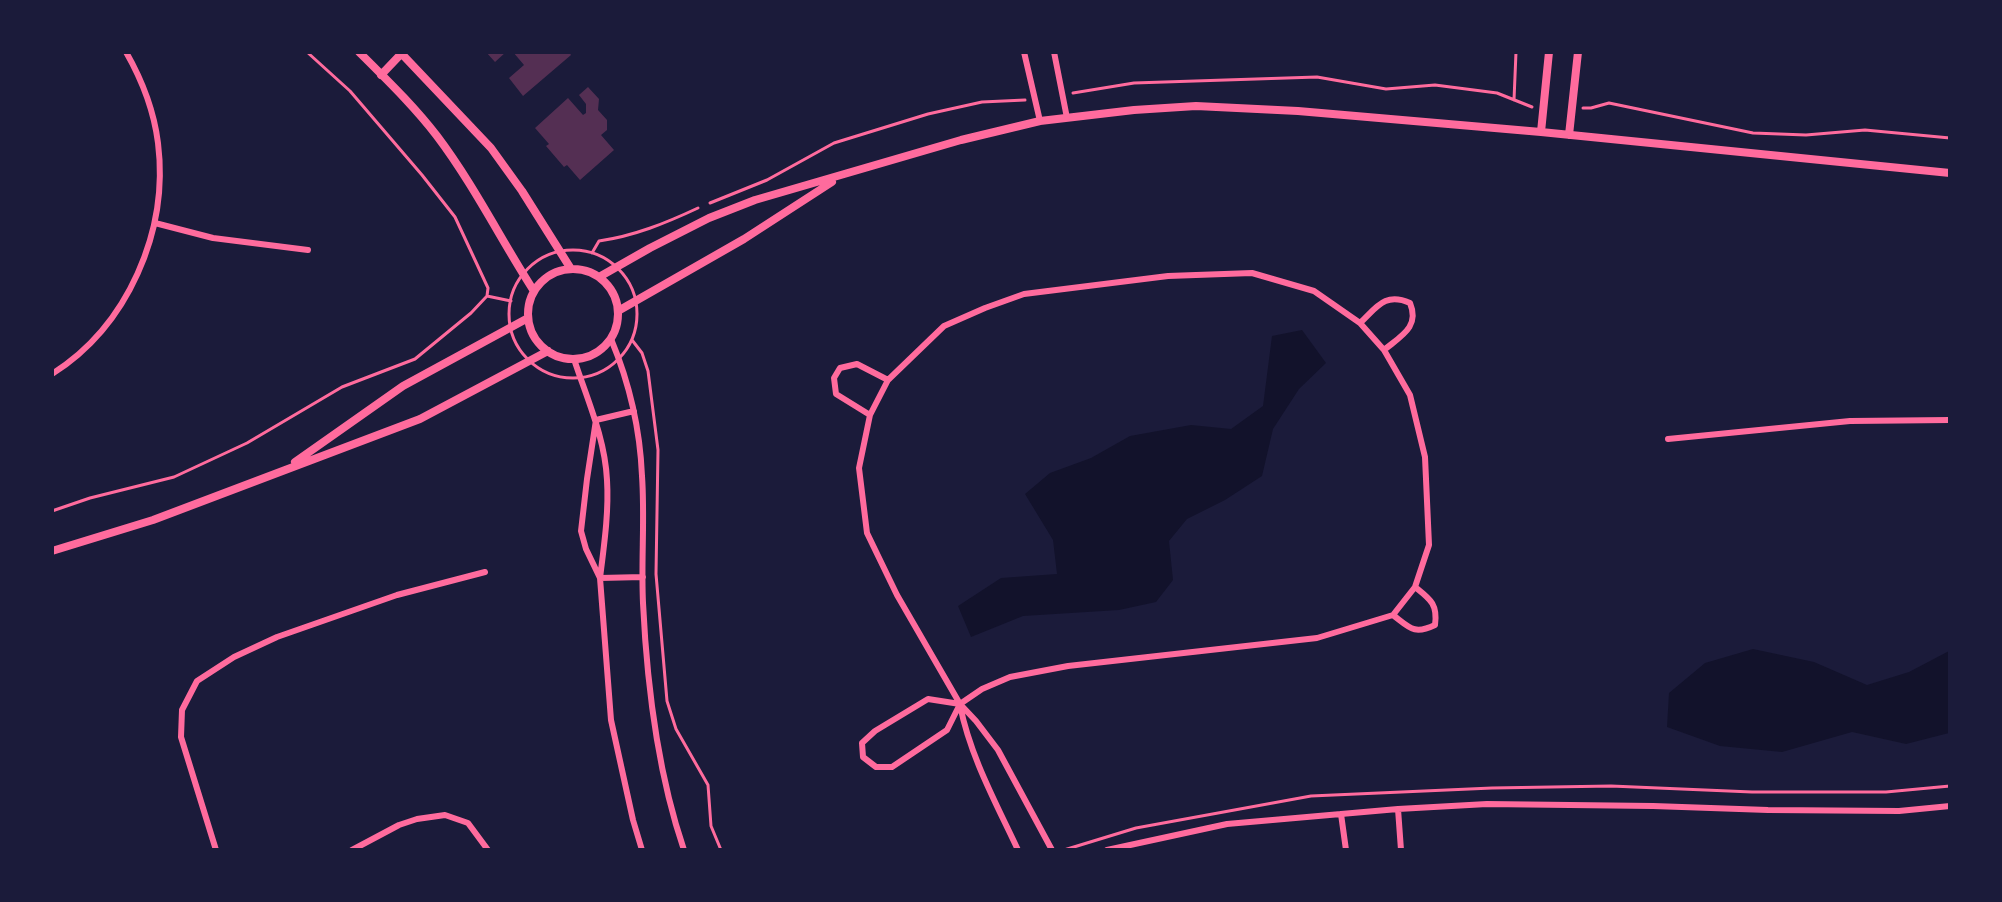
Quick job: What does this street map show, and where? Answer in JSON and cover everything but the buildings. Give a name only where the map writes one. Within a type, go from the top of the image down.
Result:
[{"type":"street","points":[[52,374],[96,338],[111,319],[137,273],[155,223],[159,198],[158,143],[144,92],[126,52]]},
{"type":"street","points":[[358,52],[443,145],[470,183],[534,291]]},
{"type":"street","points":[[1024,52],[1040,122]]},
{"type":"street","points":[[1054,52],[1067,118]]},
{"type":"street","points":[[1541,132],[1549,52]]},
{"type":"street","points":[[1569,135],[1578,52]]},
{"type":"street","points":[[381,75],[400,53],[491,148],[522,191],[571,269]]},
{"type":"street","points":[[599,277],[650,248],[755,200],[961,141],[1040,122],[1134,110],[1196,106],[1298,111],[1541,132],[1950,173]]},
{"type":"street","points":[[618,311],[744,239],[840,177]]},
{"type":"street","points":[[155,223],[213,238],[308,250]]},
{"type":"street","points":[[571,269],[585,271],[599,277],[612,292],[618,311],[617,325],[611,339],[595,353],[574,359],[560,357],[548,351],[534,337],[528,318],[529,304],[534,291],[550,276],[571,269]]},
{"type":"street","points":[[960,704],[928,699],[875,731],[862,743],[863,757],[876,767],[892,767],[947,730],[960,704],[982,689],[1010,677],[1068,666],[1317,638],[1394,615],[1415,587],[1429,545],[1425,457],[1410,395],[1384,350],[1360,324],[1314,291],[1252,273],[1168,276],[1023,294],[985,308],[944,326],[888,380],[870,415],[859,468],[867,533],[897,595],[960,704],[998,750],[1052,849]]},
{"type":"street","points":[[1360,324],[1384,301],[1398,297],[1410,303],[1414,313],[1410,328],[1384,350]]},
{"type":"street","points":[[285,469],[403,386],[528,318]]},
{"type":"street","points":[[611,339],[634,411],[642,475],[643,577],[652,715],[670,809],[684,849]]},
{"type":"street","points":[[52,551],[153,520],[420,419],[548,351]]},
{"type":"street","points":[[574,359],[596,420],[608,480],[600,578],[611,720],[633,820],[642,849]]},
{"type":"street","points":[[870,415],[836,394],[834,378],[840,368],[857,364],[888,380]]},
{"type":"street","points":[[596,420],[634,411]]},
{"type":"street","points":[[596,420],[586,479],[581,531],[586,549],[600,578]]},
{"type":"street","points":[[1668,439],[1850,421],[1950,420]]},
{"type":"street","points":[[216,849],[181,737],[182,710],[197,681],[234,657],[277,637],[397,595],[485,572]]},
{"type":"street","points":[[600,578],[643,577]]},
{"type":"street","points":[[1394,615],[1410,629],[1422,631],[1435,625],[1437,614],[1432,600],[1415,587]]},
{"type":"street","points":[[960,704],[964,725],[976,760],[1018,849]]},
{"type":"street","points":[[1107,849],[1227,824],[1398,809],[1487,804],[1899,811],[1950,806]]},
{"type":"street","points":[[1398,809],[1401,849]]},
{"type":"street","points":[[1341,814],[1346,849]]},
{"type":"street","points":[[352,849],[399,825],[417,819],[445,815],[468,823],[488,849]]},
{"type":"path","points":[[52,511],[90,498],[174,477],[247,443],[342,387],[415,359],[471,313],[487,296],[488,288],[454,217],[422,175],[350,91],[307,52]]},
{"type":"path","points":[[1514,100],[1515,52]]},
{"type":"path","points":[[1062,94],[1134,82],[1317,77],[1386,89],[1436,85],[1497,93],[1530,107],[1543,107]]},
{"type":"path","points":[[709,203],[767,180],[834,143],[928,114],[982,102],[1035,100]]},
{"type":"path","points":[[1572,108],[1591,108],[1609,103],[1753,133],[1806,135],[1865,130],[1950,138]]},
{"type":"path","points":[[592,252],[599,241],[659,226],[699,208]]},
{"type":"path","points":[[560,251],[592,252],[617,266],[626,276],[636,301],[638,321],[632,340],[619,359],[595,375],[580,378],[553,375],[529,361],[514,340],[511,327],[511,301],[515,287],[523,274],[546,256],[560,251]]},
{"type":"path","points":[[487,296],[511,301]]},
{"type":"path","points":[[632,340],[642,353],[648,371],[658,450],[656,574],[667,700],[676,729],[708,785],[711,826],[722,849]]},
{"type":"shaded area","points":[[1302,330],[1326,363],[1299,389],[1273,429],[1262,476],[1225,500],[1187,519],[1169,541],[1173,580],[1156,602],[1119,610],[1023,616],[971,637],[958,606],[1001,578],[1057,574],[1053,540],[1025,494],[1050,473],[1091,458],[1130,436],[1191,425],[1231,429],[1263,406],[1272,336]]},
{"type":"shaded area","points":[[1753,649],[1814,662],[1867,685],[1909,672],[1949,651],[1949,733],[1906,744],[1852,732],[1782,752],[1720,746],[1667,727],[1669,693],[1705,663]]}]
